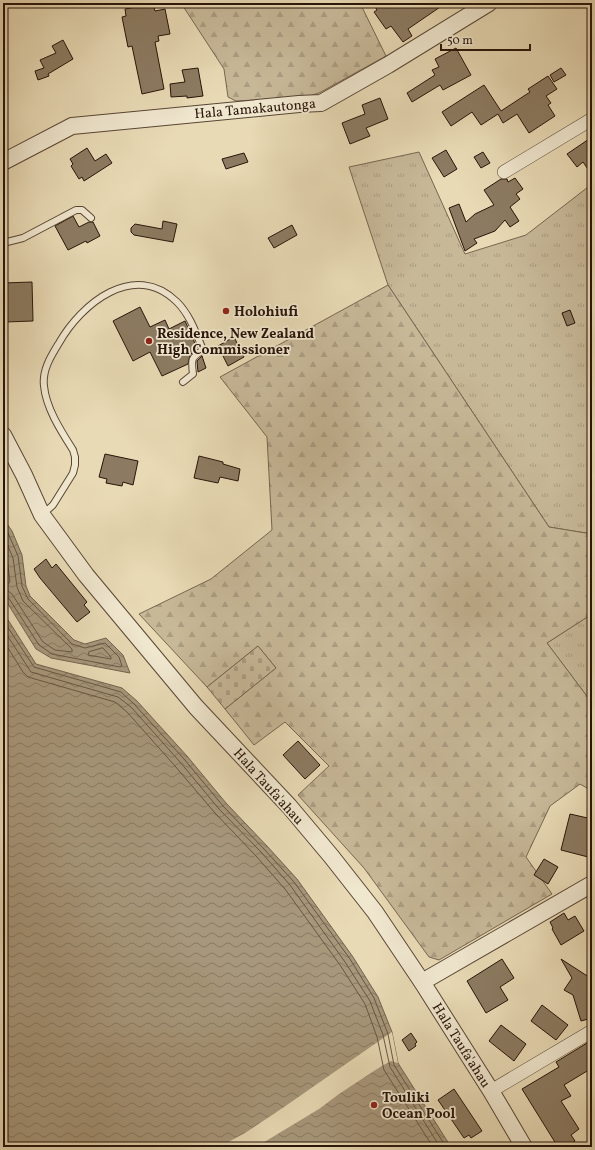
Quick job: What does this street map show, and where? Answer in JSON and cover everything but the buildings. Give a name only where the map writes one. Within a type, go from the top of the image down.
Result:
[{"type":"street","name":"Hala Tamakautonga","points":[[3,162],[72,126],[321,103],[388,65],[489,3]]},
{"type":"street","points":[[504,172],[592,119]]},
{"type":"street","name":"Hala Taufa'ahau","points":[[3,435],[42,514],[86,575],[196,706],[289,806],[332,856],[375,912],[422,982],[491,1091],[524,1147]]},
{"type":"street","points":[[422,982],[592,884]]},
{"type":"street","points":[[491,1091],[592,1031]]},
{"type":"lane","points":[[3,243],[23,238],[76,210],[82,210],[90,218]]},
{"type":"lane","points":[[42,514],[53,506],[73,473],[75,465],[73,450],[48,404],[44,385],[45,369],[67,329],[82,311],[100,297],[118,288],[135,284],[149,286],[161,291],[176,301],[188,315],[203,350],[193,356],[191,361],[193,374],[183,382]]},
{"type":"green space","points":[[181,3],[360,3],[386,56],[319,93],[305,97],[236,101],[228,97],[224,69]]},
{"type":"green space","points":[[419,152],[465,254],[526,235],[592,184],[592,534],[549,527],[388,285],[349,167]]},
{"type":"green space","points":[[388,285],[549,527],[592,534],[592,614],[547,643],[592,703],[592,791],[580,784],[550,806],[526,857],[552,894],[439,960],[429,957],[364,868],[298,795],[329,766],[285,722],[254,745],[225,709],[276,668],[258,646],[207,687],[139,614],[211,579],[272,530],[267,437],[220,377]]},
{"type":"green space","points":[[592,614],[592,703],[547,643]]},
{"type":"green space","points":[[258,646],[276,668],[225,709],[207,687]]},
{"type":"water","points":[[3,518],[12,531],[22,555],[26,586],[30,596],[74,640],[85,644],[106,638],[123,655],[130,673],[51,658],[36,649],[3,596]]},
{"type":"water","points":[[3,612],[36,664],[122,688],[137,701],[187,756],[226,803],[297,879],[353,957],[378,997],[392,1032],[398,1063],[451,1147],[3,1147]]},
{"type":"pier","points":[[392,1032],[398,1063],[391,1061],[377,1069],[319,1109],[256,1147],[219,1147],[245,1133]]},
{"type":"place","name":"Holohiufi","points":[[226,311]]},
{"type":"place","name":"Residence, New Zealand High Commissioner","points":[[149,341]]},
{"type":"place","name":"Touliki Ocean Pool","points":[[374,1105]]}]
